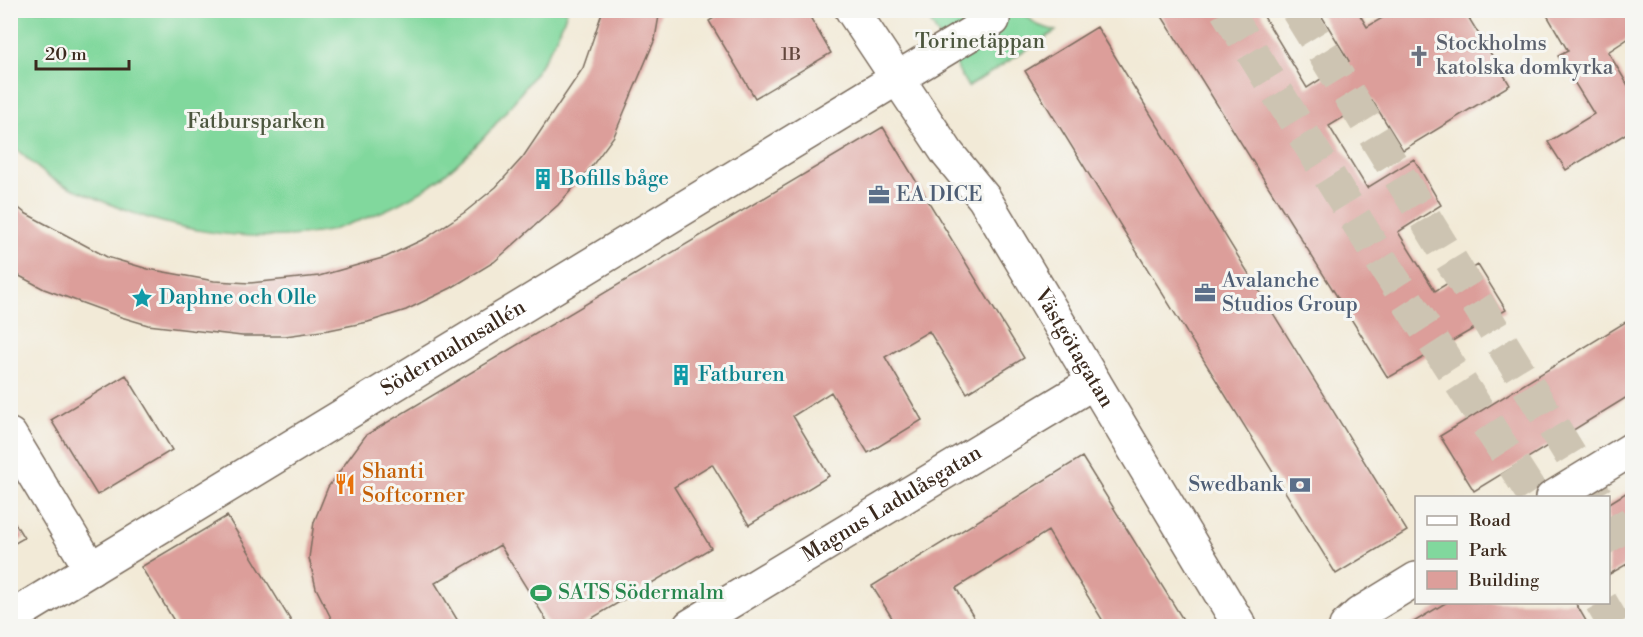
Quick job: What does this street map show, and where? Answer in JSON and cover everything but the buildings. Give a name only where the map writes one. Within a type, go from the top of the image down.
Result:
[{"type":"street","name":"Västgötagatan","points":[[852,10],[948,154],[984,198],[1240,627]]},
{"type":"street","name":"Södermalmsallén","points":[[10,618],[993,20]]},
{"type":"street","name":"Magnus Ladulåsgatan","points":[[690,627],[1094,382]]},
{"type":"street","points":[[16,443],[91,569]]},
{"type":"street","points":[[1555,496],[1632,449]]},
{"type":"street","points":[[1346,627],[1359,614],[1415,580]]},
{"type":"green space","name":"Fatbursparken","points":[[11,10],[567,11],[548,53],[522,91],[472,150],[439,179],[381,212],[332,230],[294,236],[263,236],[204,231],[145,217],[117,207],[51,178],[10,144]]},
{"type":"green space","name":"Torinetäppan","points":[[932,10],[1021,11],[1037,25],[1056,31],[968,87],[926,14]]},
{"type":"tunnel","points":[[1226,10],[1386,268],[1534,496]]},
{"type":"tunnel","points":[[1297,10],[1596,496]]},
{"type":"tunnel","points":[[1610,520],[1632,557]]},
{"type":"tunnel","points":[[1602,604],[1615,626]]},
{"type":"place","name":"Stockholms katolska domkyrka","points":[[1419,56]]},
{"type":"place","name":"Bofills båge","points":[[543,179]]},
{"type":"place","name":"EA DICE","points":[[879,195]]},
{"type":"place","name":"Avalanche Studios Group","points":[[1205,293]]},
{"type":"place","name":"Daphne och Olle","points":[[142,298]]},
{"type":"place","name":"Fatburen","points":[[681,375]]},
{"type":"place","name":"Shanti Softcorner","points":[[345,484]]},
{"type":"place","name":"Swedbank","points":[[1300,485]]},
{"type":"place","name":"SATS Södermalm","points":[[541,593]]}]
